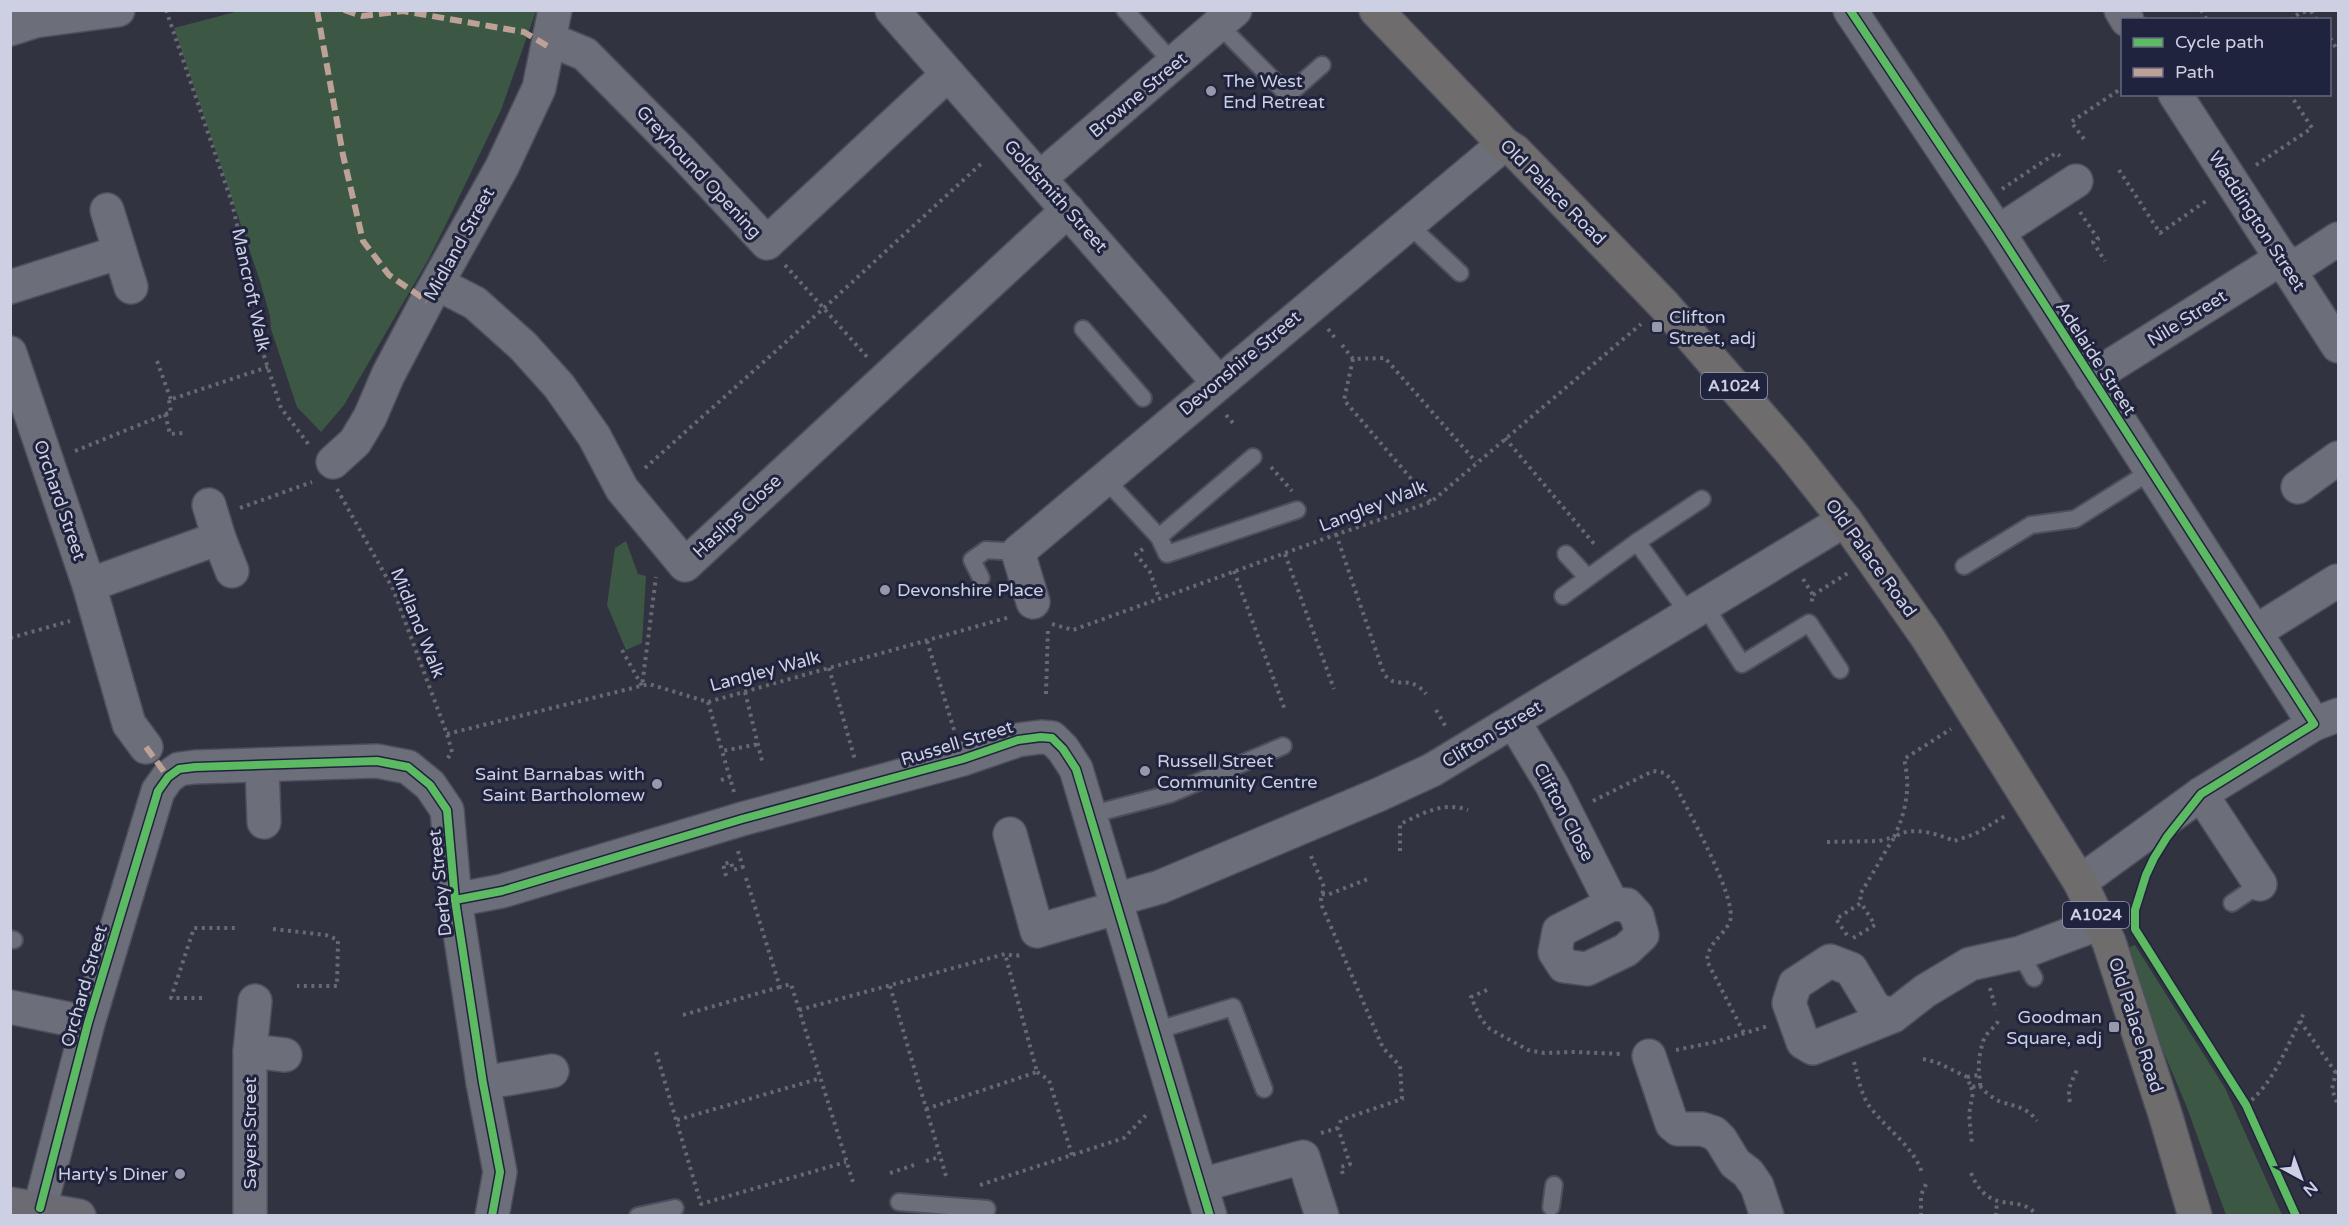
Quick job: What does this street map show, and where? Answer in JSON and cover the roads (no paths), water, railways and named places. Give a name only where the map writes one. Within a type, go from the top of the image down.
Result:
[{"type":"main road","name":"Old Palace Road","points":[[1376,10],[1504,144],[1515,151],[1664,305],[1792,453],[1873,558],[1927,637],[2080,882],[2109,942],[2160,1097],[2195,1215]]},
{"type":"street","points":[[10,29],[35,21],[118,10]]},
{"type":"street","name":"Goldsmith Street","points":[[892,10],[1218,382]]},
{"type":"street","name":"Adelaide Street","points":[[1850,10],[1998,232],[2255,632],[2326,719]]},
{"type":"street","name":"Browne Street","points":[[1040,178],[1227,18]]},
{"type":"street","name":"Greyhound Opening","points":[[553,25],[682,152],[767,243],[948,74]]},
{"type":"street","name":"Midland Street","points":[[325,469],[355,442],[370,417],[388,375],[502,167],[539,88],[553,25]]},
{"type":"street","name":"Waddington Street","points":[[2176,96],[2338,346]]},
{"type":"street","name":"Devonshire Street","points":[[1018,552],[1504,144]]},
{"type":"street","points":[[1998,232],[2068,168]]},
{"type":"street","points":[[107,210],[131,287]]},
{"type":"street","name":"Haslips Close","points":[[438,284],[475,303],[524,346],[559,387],[594,436],[622,489],[685,565],[1068,210]]},
{"type":"street","name":"Nile Street","points":[[2091,378],[2286,264],[2338,239]]},
{"type":"street","points":[[10,287],[120,252]]},
{"type":"street","name":"Orchard Street","points":[[10,353],[93,599],[129,724],[146,747]]},
{"type":"street","points":[[2298,487],[2338,458]]},
{"type":"street","name":"Clifton Street","points":[[1010,834],[1037,931],[1116,904],[1432,770],[1845,520]]},
{"type":"street","points":[[93,599],[214,521],[232,571]]},
{"type":"street","points":[[1018,552],[1033,613]]},
{"type":"street","points":[[2255,632],[2337,580]]},
{"type":"street","points":[[2080,882],[2201,794],[2326,719]]},
{"type":"street","name":"Clifton Close","points":[[1514,722],[1552,785],[1612,904]]},
{"type":"street","name":"Russell Street","points":[[455,900],[502,891],[742,819],[963,759],[1018,740],[1052,738],[1063,749],[1076,769],[1205,1200]]},
{"type":"street","name":"Derby Street","points":[[168,777],[179,769],[195,767],[377,761],[408,767],[430,785],[447,810],[455,900],[483,1083],[500,1172],[492,1215]]},
{"type":"street","points":[[262,765],[264,822]]},
{"type":"street","name":"Orchard Street","points":[[25,1206],[88,1023],[158,791],[168,777]]},
{"type":"street","points":[[2201,794],[2264,881]]},
{"type":"street","points":[[1893,1016],[1875,1010],[1851,969],[1847,953],[1830,961],[1795,984],[1789,1003],[1803,1042],[1813,1048],[1893,1016],[1925,991],[1970,964],[2027,965],[2100,923]]},
{"type":"street","name":"Sayers Street","points":[[250,1215],[250,1051],[255,1001]]},
{"type":"street","points":[[10,1007],[88,1023]]},
{"type":"street","name":"Sayers Street","points":[[250,1051],[285,1055]]},
{"type":"street","points":[[1649,1056],[1672,1124],[1678,1129],[1702,1129],[1714,1133],[1735,1163],[1748,1173],[1757,1186],[1767,1215]]},
{"type":"street","points":[[483,1083],[552,1071]]},
{"type":"street","points":[[1205,1200],[1303,1157],[1322,1215]]},
{"type":"street","points":[[25,1206],[79,1215]]},
{"type":"lane","points":[[1125,10],[1174,64]]},
{"type":"lane","points":[[1227,18],[1288,95],[1322,66]]},
{"type":"lane","points":[[1407,224],[1460,273]]},
{"type":"lane","points":[[1083,329],[1143,398]]},
{"type":"lane","points":[[1159,537],[1258,457]]},
{"type":"lane","points":[[1964,566],[2031,525],[2075,519],[2151,471]]},
{"type":"lane","points":[[1104,478],[1159,537],[1167,554],[1297,510]]},
{"type":"lane","points":[[1563,596],[1637,542],[1702,499]]},
{"type":"lane","points":[[1637,542],[1742,664],[1809,623],[1840,670]]},
{"type":"lane","points":[[981,578],[972,560],[986,550],[1018,552]]},
{"type":"lane","points":[[1566,554],[1587,577]]},
{"type":"lane","points":[[1089,815],[1170,794],[1283,746]]},
{"type":"lane","points":[[2232,903],[2264,881]]},
{"type":"lane","points":[[1155,1031],[1233,1007],[1264,1089]]},
{"type":"lane","points":[[1551,1207],[1554,1185]]},
{"type":"lane","points":[[899,1202],[987,1209]]},
{"type":"lane","points":[[638,1215],[675,1208]]},
{"type":"place","name":"The West End Retreat","points":[[1211,91]]},
{"type":"place","name":"Clifton Street, adj","points":[[1657,327]]},
{"type":"place","name":"Devonshire Place","points":[[885,590]]},
{"type":"place","name":"Russell Street Community Centre","points":[[1145,771]]},
{"type":"place","name":"Saint Barnabas with Saint Bartholomew","points":[[657,784]]},
{"type":"place","name":"Goodman Square, adj","points":[[2114,1027]]},
{"type":"place","name":"Harty's Diner","points":[[180,1174]]}]
